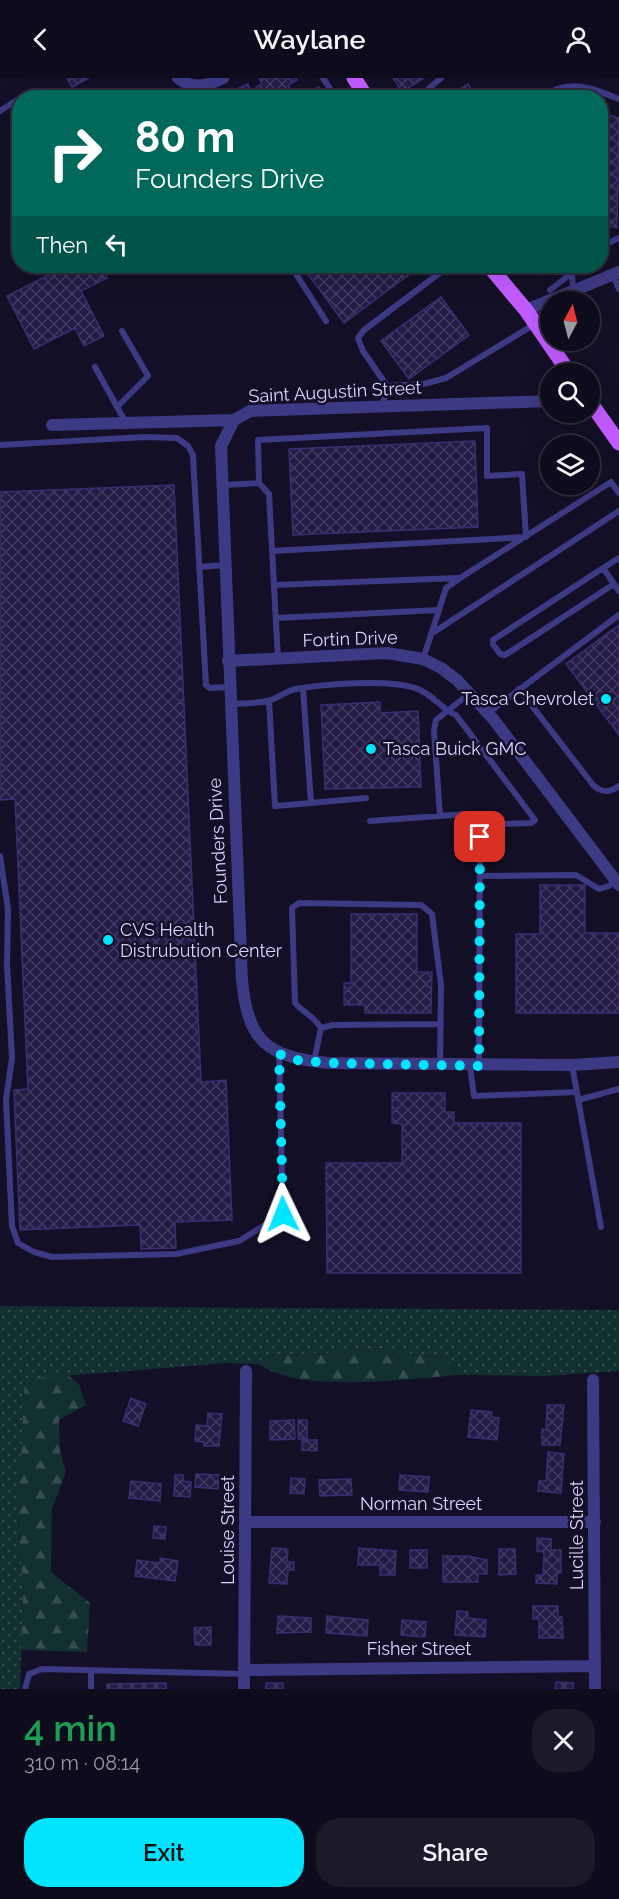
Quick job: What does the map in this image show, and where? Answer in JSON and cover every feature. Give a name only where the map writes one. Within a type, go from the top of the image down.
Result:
[{"type":"main road","points":[[495,273],[526,310],[563,363]]},
{"type":"main road","points":[[600,416],[619,443]]},
{"type":"street","points":[[178,78],[198,86],[223,78]]},
{"type":"street","points":[[526,310],[616,273]]},
{"type":"street","name":"Saint Augustin Street","points":[[52,425],[234,420],[250,411],[540,401]]},
{"type":"street","name":"Founders Drive","points":[[234,420],[221,446],[222,485],[243,997],[253,1027],[263,1042],[279,1054],[296,1060],[314,1062],[475,1066],[619,1062]]},
{"type":"street","name":"Fortin Drive","points":[[228,661],[387,653],[423,659],[449,674],[470,693],[617,882]]},
{"type":"street","name":"Louise Street","points":[[244,1689],[247,1522],[246,1371]]},
{"type":"street","name":"Lucille Street","points":[[593,1380],[595,1689]]},
{"type":"street","name":"Norman Street","points":[[247,1522],[595,1522]]},
{"type":"street","name":"Fisher Street","points":[[244,1672],[595,1666]]},
{"type":"lane","points":[[427,90],[441,78]]},
{"type":"lane","points":[[554,90],[565,84],[577,82],[597,90]]},
{"type":"lane","points":[[295,273],[326,321]]},
{"type":"lane","points":[[382,407],[387,386],[363,351],[358,338],[364,330],[439,273]]},
{"type":"lane","points":[[550,290],[572,273]]},
{"type":"lane","points":[[572,273],[573,290]]},
{"type":"lane","points":[[616,273],[619,288]]},
{"type":"lane","points":[[387,386],[424,384],[446,378],[536,324]]},
{"type":"lane","points":[[117,407],[148,376],[122,331]]},
{"type":"lane","points":[[95,367],[126,423]]},
{"type":"lane","points":[[278,659],[269,494],[259,483],[258,440],[487,428],[487,476],[522,474],[526,537]]},
{"type":"lane","points":[[0,445],[145,437],[177,438],[188,446],[193,455],[206,685],[210,688],[229,687]]},
{"type":"lane","points":[[423,659],[446,588],[611,482],[619,493]]},
{"type":"lane","points":[[222,485],[259,483]]},
{"type":"lane","points":[[431,634],[619,511]]},
{"type":"lane","points":[[272,550],[526,537]]},
{"type":"lane","points":[[614,584],[506,655],[500,654],[493,644],[493,640],[619,558]]},
{"type":"lane","points":[[199,567],[225,565]]},
{"type":"lane","points":[[603,568],[619,591]]},
{"type":"lane","points":[[274,585],[460,578]]},
{"type":"lane","points":[[276,618],[439,610]]},
{"type":"lane","points":[[487,713],[619,615]]},
{"type":"lane","points":[[230,705],[268,701],[281,693],[303,688],[398,684],[417,688],[439,702],[445,710],[456,715],[535,820],[531,823],[500,824],[466,814],[370,820]]},
{"type":"lane","points":[[303,688],[310,803]]},
{"type":"lane","points":[[519,689],[593,785],[600,791],[612,792],[619,786]]},
{"type":"lane","points":[[441,816],[434,730],[436,720],[445,710],[470,693]]},
{"type":"lane","points":[[268,701],[276,806],[366,798]]},
{"type":"lane","points":[[480,818],[474,1096],[578,1096],[619,1089]]},
{"type":"lane","points":[[0,856],[8,909],[7,964],[12,1058],[6,1100],[12,1226],[18,1243],[34,1252],[52,1257],[176,1254],[239,1241],[283,1214],[279,1054]]},
{"type":"lane","points":[[480,876],[576,875],[599,889],[617,882]]},
{"type":"lane","points":[[314,1062],[321,1028],[315,1017],[303,1012],[295,1003],[292,908],[299,903],[421,904],[432,914],[441,986],[440,1065]]},
{"type":"lane","points":[[321,1028],[333,1025],[441,1024]]},
{"type":"lane","points":[[572,1065],[601,1227]]},
{"type":"lane","points":[[25,1689],[29,1674],[42,1669],[244,1672]]},
{"type":"lane","points":[[91,1671],[91,1689]]},
{"type":"green space","points":[[0,1306],[619,1310],[619,1371],[545,1376],[457,1375],[446,1357],[380,1351],[275,1355],[262,1359],[259,1364],[228,1363],[26,1379],[18,1514],[23,1596],[20,1689],[0,1689]]},
{"type":"green space","points":[[380,1351],[446,1357],[457,1375],[383,1381],[326,1382],[277,1373],[259,1364],[262,1359],[275,1355]]},
{"type":"green space","points":[[68,1375],[79,1384],[86,1405],[59,1420],[60,1451],[66,1472],[52,1509],[51,1572],[90,1603],[87,1652],[21,1650],[23,1596],[18,1514],[25,1379]]},
{"type":"building","points":[[67,78],[89,78],[72,87]]},
{"type":"building","points":[[259,78],[296,78],[297,80],[288,85],[290,90],[258,90],[256,87],[262,84]]},
{"type":"building","points":[[393,78],[424,78],[405,90],[401,90]]},
{"type":"building","points":[[248,84],[251,90],[235,90]]},
{"type":"building","points":[[468,84],[471,90],[458,90]]},
{"type":"building","points":[[608,115],[619,118],[617,228],[608,225]]},
{"type":"building","points":[[52,273],[104,273],[107,278],[81,291],[104,336],[84,346],[75,328],[34,349],[7,296]]},
{"type":"building","points":[[307,273],[410,274],[344,323]]},
{"type":"building","points":[[441,297],[469,335],[409,379],[381,341]]},
{"type":"building","points":[[475,441],[478,527],[293,535],[289,449]]},
{"type":"building","name":"CVS Health Distrubution Center","points":[[174,485],[201,1082],[226,1080],[232,1220],[175,1222],[176,1248],[141,1249],[140,1225],[20,1230],[14,1090],[28,1089],[15,799],[0,800],[0,492]]},
{"type":"building","name":"Tasca Chevrolet","points":[[619,625],[619,735],[566,664]]},
{"type":"building","name":"Tasca Buick GMC","points":[[380,702],[380,713],[418,711],[421,787],[325,789],[321,705]]},
{"type":"building","points":[[540,885],[585,885],[585,933],[619,933],[619,1013],[516,1013],[516,934],[540,934]]},
{"type":"building","points":[[351,914],[417,914],[417,972],[432,972],[431,1013],[365,1013],[365,1005],[344,1005],[344,983],[351,983]]},
{"type":"building","points":[[392,1093],[445,1093],[445,1112],[454,1112],[454,1123],[521,1123],[521,1273],[327,1273],[326,1163],[402,1163],[402,1124],[392,1123]]},
{"type":"building","points":[[131,1398],[146,1404],[138,1426],[123,1421]]},
{"type":"building","points":[[547,1405],[564,1405],[560,1445],[542,1445],[542,1429],[546,1430]]},
{"type":"building","points":[[471,1410],[492,1412],[491,1417],[499,1418],[497,1440],[468,1437]]},
{"type":"building","points":[[208,1413],[222,1414],[219,1446],[204,1446],[204,1442],[195,1441],[196,1425],[207,1426]]},
{"type":"building","points":[[294,1420],[295,1439],[270,1440],[270,1421]]},
{"type":"building","points":[[298,1420],[307,1420],[307,1439],[298,1439]]},
{"type":"building","points":[[302,1440],[317,1440],[317,1451],[302,1450]]},
{"type":"building","points":[[548,1452],[564,1454],[561,1493],[538,1491],[539,1481],[546,1481]]},
{"type":"building","points":[[196,1474],[219,1475],[218,1489],[195,1487]]},
{"type":"building","points":[[175,1475],[183,1475],[183,1481],[191,1482],[190,1497],[174,1496]]},
{"type":"building","points":[[400,1475],[429,1477],[428,1492],[399,1490]]},
{"type":"building","points":[[291,1478],[305,1479],[304,1494],[290,1493]]},
{"type":"building","points":[[351,1479],[352,1495],[320,1496],[319,1480]]},
{"type":"building","points":[[131,1481],[161,1484],[160,1501],[129,1498]]},
{"type":"building","points":[[154,1526],[166,1527],[165,1539],[153,1538]]},
{"type":"building","points":[[537,1538],[551,1539],[551,1550],[561,1550],[561,1573],[557,1573],[557,1584],[536,1583],[536,1575],[543,1575],[544,1552],[537,1551]]},
{"type":"building","points":[[272,1548],[288,1549],[287,1562],[294,1562],[294,1570],[288,1570],[287,1584],[269,1583]]},
{"type":"building","points":[[359,1548],[396,1551],[395,1575],[380,1575],[380,1565],[358,1565]]},
{"type":"building","points":[[499,1549],[515,1549],[516,1574],[499,1575]]},
{"type":"building","points":[[410,1550],[427,1550],[427,1568],[410,1568]]},
{"type":"building","points":[[443,1556],[468,1556],[487,1560],[487,1574],[478,1574],[478,1582],[443,1582]]},
{"type":"building","points":[[160,1558],[178,1561],[175,1581],[135,1576],[137,1560],[160,1563]]},
{"type":"building","points":[[533,1606],[558,1606],[558,1617],[562,1617],[563,1638],[539,1638],[539,1619],[533,1619]]},
{"type":"building","points":[[457,1611],[468,1612],[468,1618],[486,1620],[485,1637],[455,1635]]},
{"type":"building","points":[[278,1616],[311,1618],[311,1632],[277,1633]]},
{"type":"building","points":[[327,1616],[368,1620],[367,1636],[326,1633]]},
{"type":"building","points":[[402,1620],[426,1622],[425,1637],[401,1635]]},
{"type":"building","points":[[211,1627],[211,1645],[195,1645],[194,1628]]},
{"type":"building","points":[[556,1682],[573,1683],[573,1689],[555,1689]]},
{"type":"building","points":[[166,1683],[166,1689],[107,1689],[107,1684]]},
{"type":"building","points":[[266,1683],[283,1683],[283,1689],[266,1689]]},
{"type":"place","name":"Tasca Chevrolet","points":[[606,699]]},
{"type":"place","name":"Tasca Buick GMC","points":[[371,749]]},
{"type":"place","name":"CVS Health Distrubution Center","points":[[108,940]]},
{"type":"route","points":[[283,1214],[279,1054],[296,1060],[328,1063],[479,1066],[480,837]]}]
